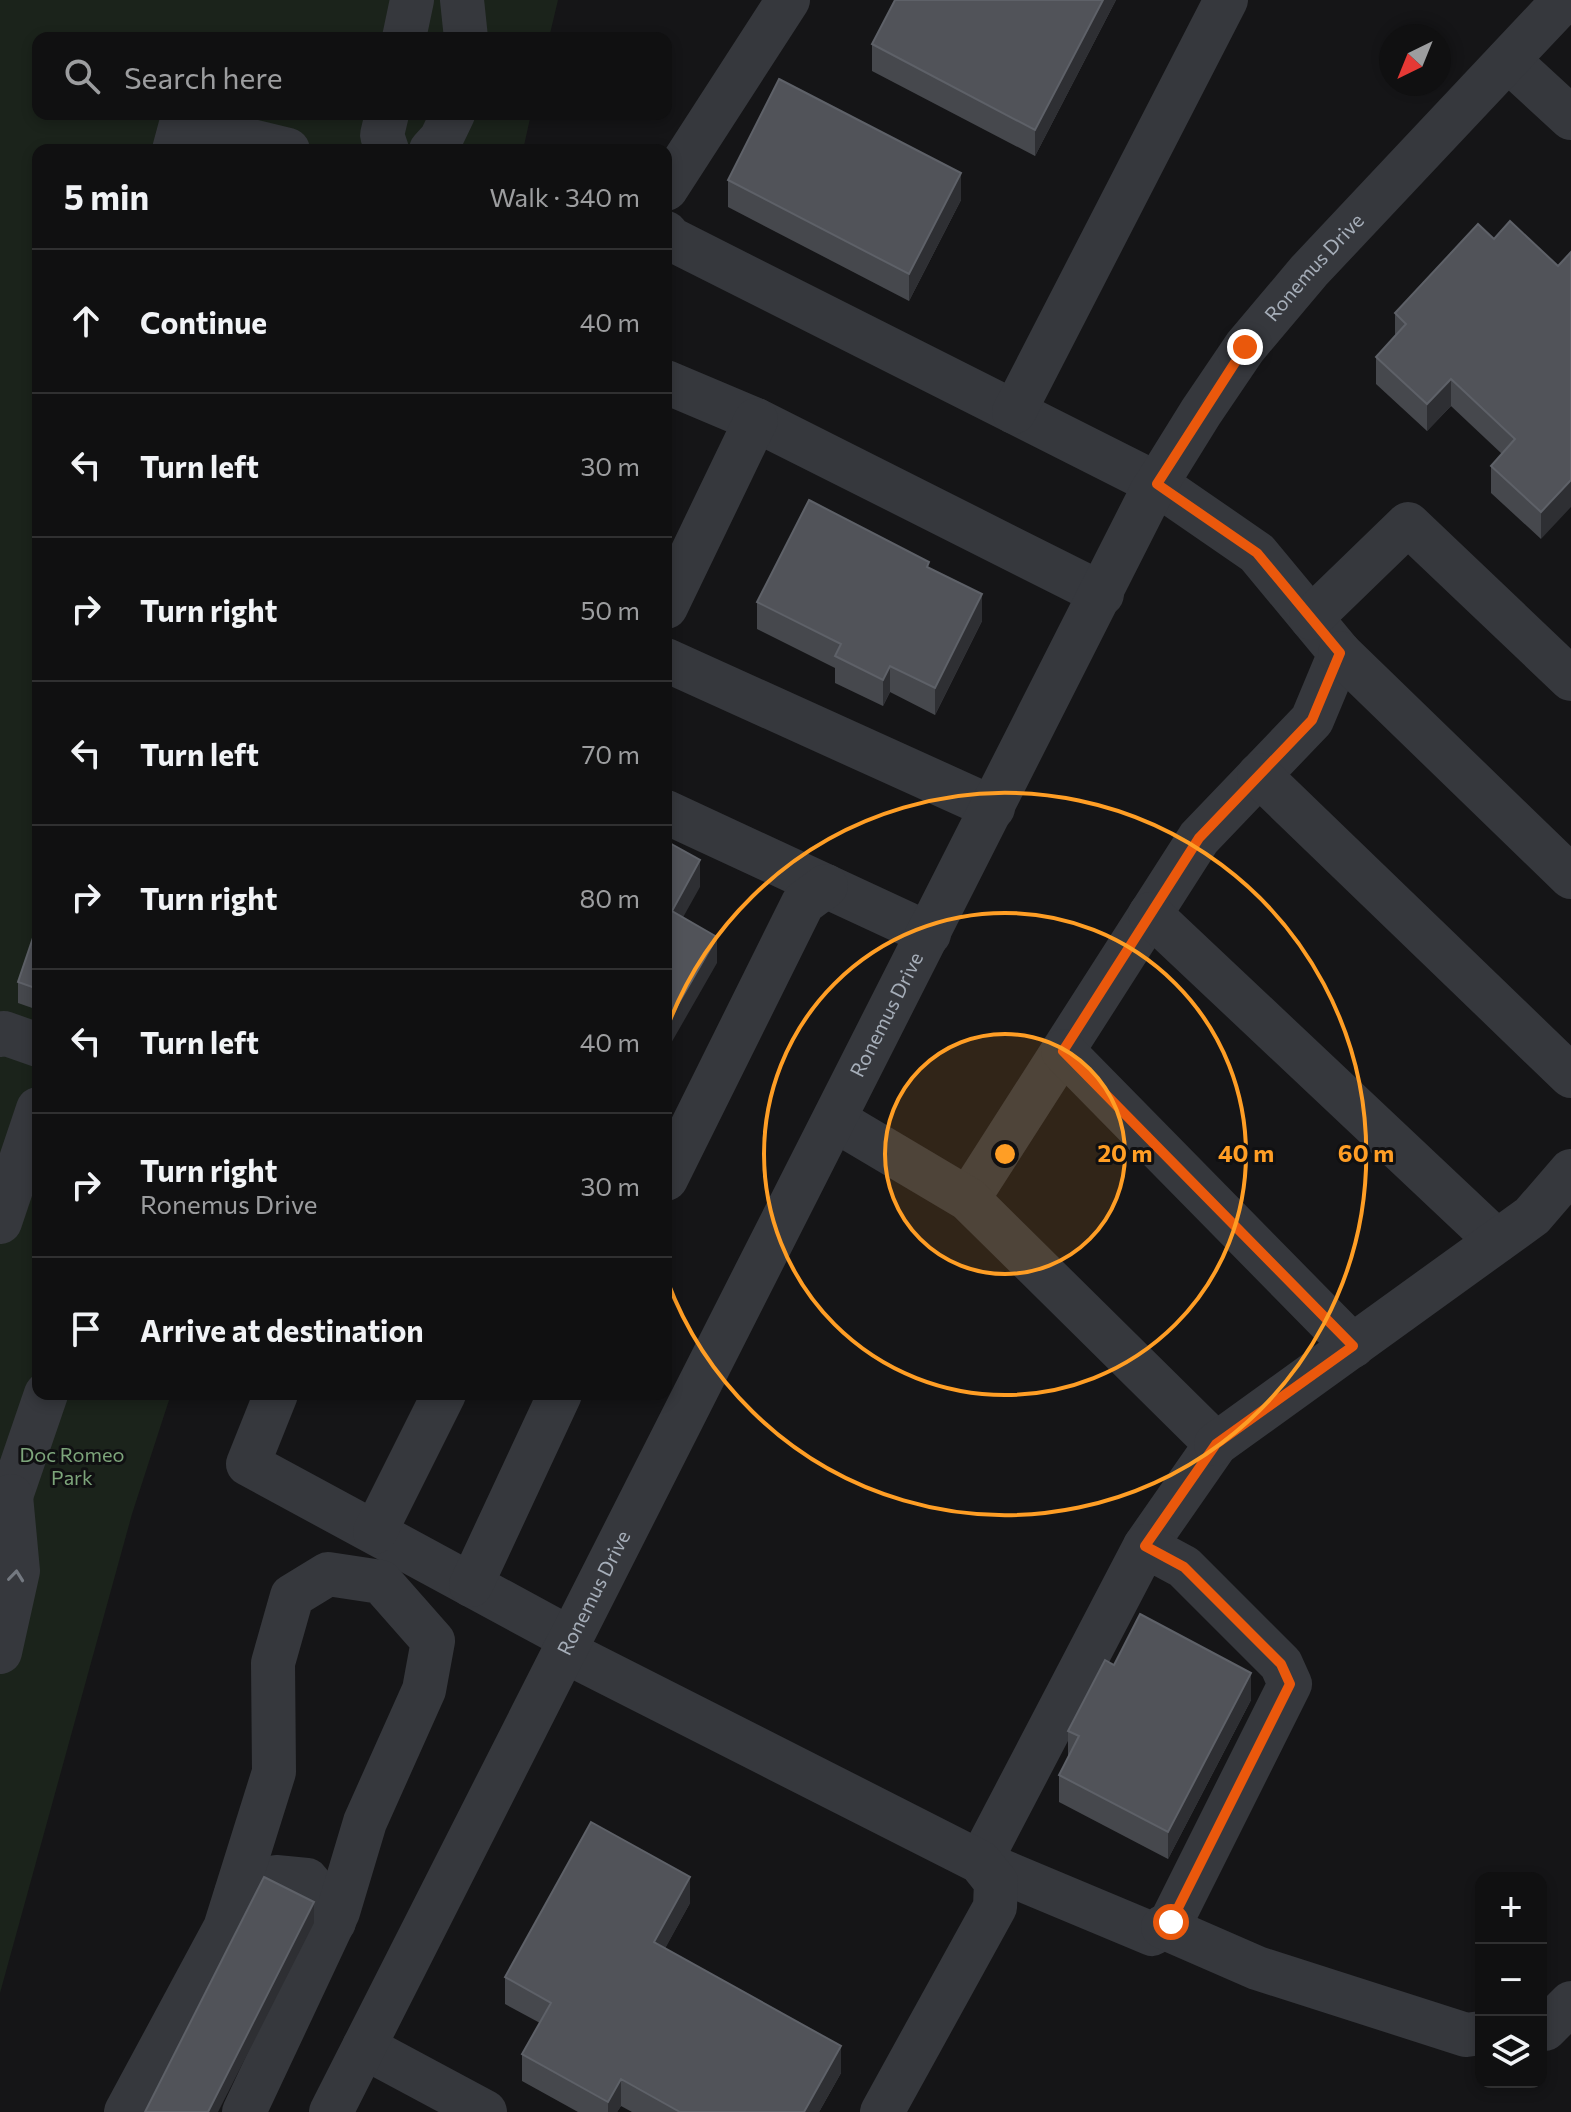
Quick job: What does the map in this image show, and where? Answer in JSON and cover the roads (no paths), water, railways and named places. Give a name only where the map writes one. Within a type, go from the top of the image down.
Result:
[{"type":"street","points":[[405,32],[412,0]]},
{"type":"street","points":[[462,0],[465,32]]},
{"type":"street","points":[[672,180],[788,0]]},
{"type":"street","points":[[1014,412],[1226,0]]},
{"type":"street","name":"Ronemus Drive","points":[[331,2112],[1157,484],[1245,347],[1309,271],[1564,0]]},
{"type":"street","points":[[1508,60],[1571,118]]},
{"type":"street","points":[[385,144],[382,135],[386,120]]},
{"type":"street","points":[[436,144],[450,120]]},
{"type":"street","points":[[176,144],[181,124],[263,144]]},
{"type":"street","points":[[672,240],[1157,484],[1257,553],[1340,653],[1571,877]]},
{"type":"street","points":[[672,385],[756,420],[1102,594]]},
{"type":"street","points":[[672,595],[756,420]]},
{"type":"street","points":[[1311,618],[1408,524],[1571,679]]},
{"type":"street","points":[[968,1199],[1199,838],[1312,720],[1340,653]]},
{"type":"street","points":[[672,663],[993,808]]},
{"type":"street","points":[[1259,775],[1571,1076]]},
{"type":"street","points":[[672,815],[929,934]]},
{"type":"street","points":[[672,1167],[803,903],[826,886]]},
{"type":"street","points":[[1150,914],[1497,1241]]},
{"type":"street","points":[[0,1035],[4,1033],[32,1043]]},
{"type":"street","points":[[1063,1051],[1353,1346]]},
{"type":"street","points":[[835,1120],[968,1199],[1216,1444]]},
{"type":"street","points":[[0,1222],[32,1127]]},
{"type":"street","points":[[980,1862],[1145,1546],[1216,1444],[1532,1216],[1571,1171]]},
{"type":"street","points":[[0,1652],[18,1571],[6,1504],[44,1400]]},
{"type":"street","points":[[274,1400],[248,1464],[471,1585],[567,1645],[980,1862],[1152,1934],[1171,1922],[1290,1684],[1281,1664],[1184,1567],[1145,1546]]},
{"type":"street","points":[[375,1532],[441,1400]]},
{"type":"street","points":[[471,1585],[557,1400]]},
{"type":"street","points":[[126,2112],[225,1928],[236,1894],[274,1772],[273,1663],[292,1596],[328,1574],[381,1582],[433,1641],[424,1690],[365,1822],[334,1922],[244,2112]]},
{"type":"street","points":[[882,2112],[995,1907],[996,1882],[980,1862]]},
{"type":"street","points":[[236,1894],[276,1877],[307,1880],[322,1898],[334,1922]]},
{"type":"street","points":[[1163,1927],[1257,1968],[1466,2035],[1475,2034]]},
{"type":"street","points":[[1547,2027],[1571,2003]]},
{"type":"street","points":[[364,2047],[468,2107]]},
{"type":"park label","name":"Doc Romeo Park","points":[[72,1466]]}]
